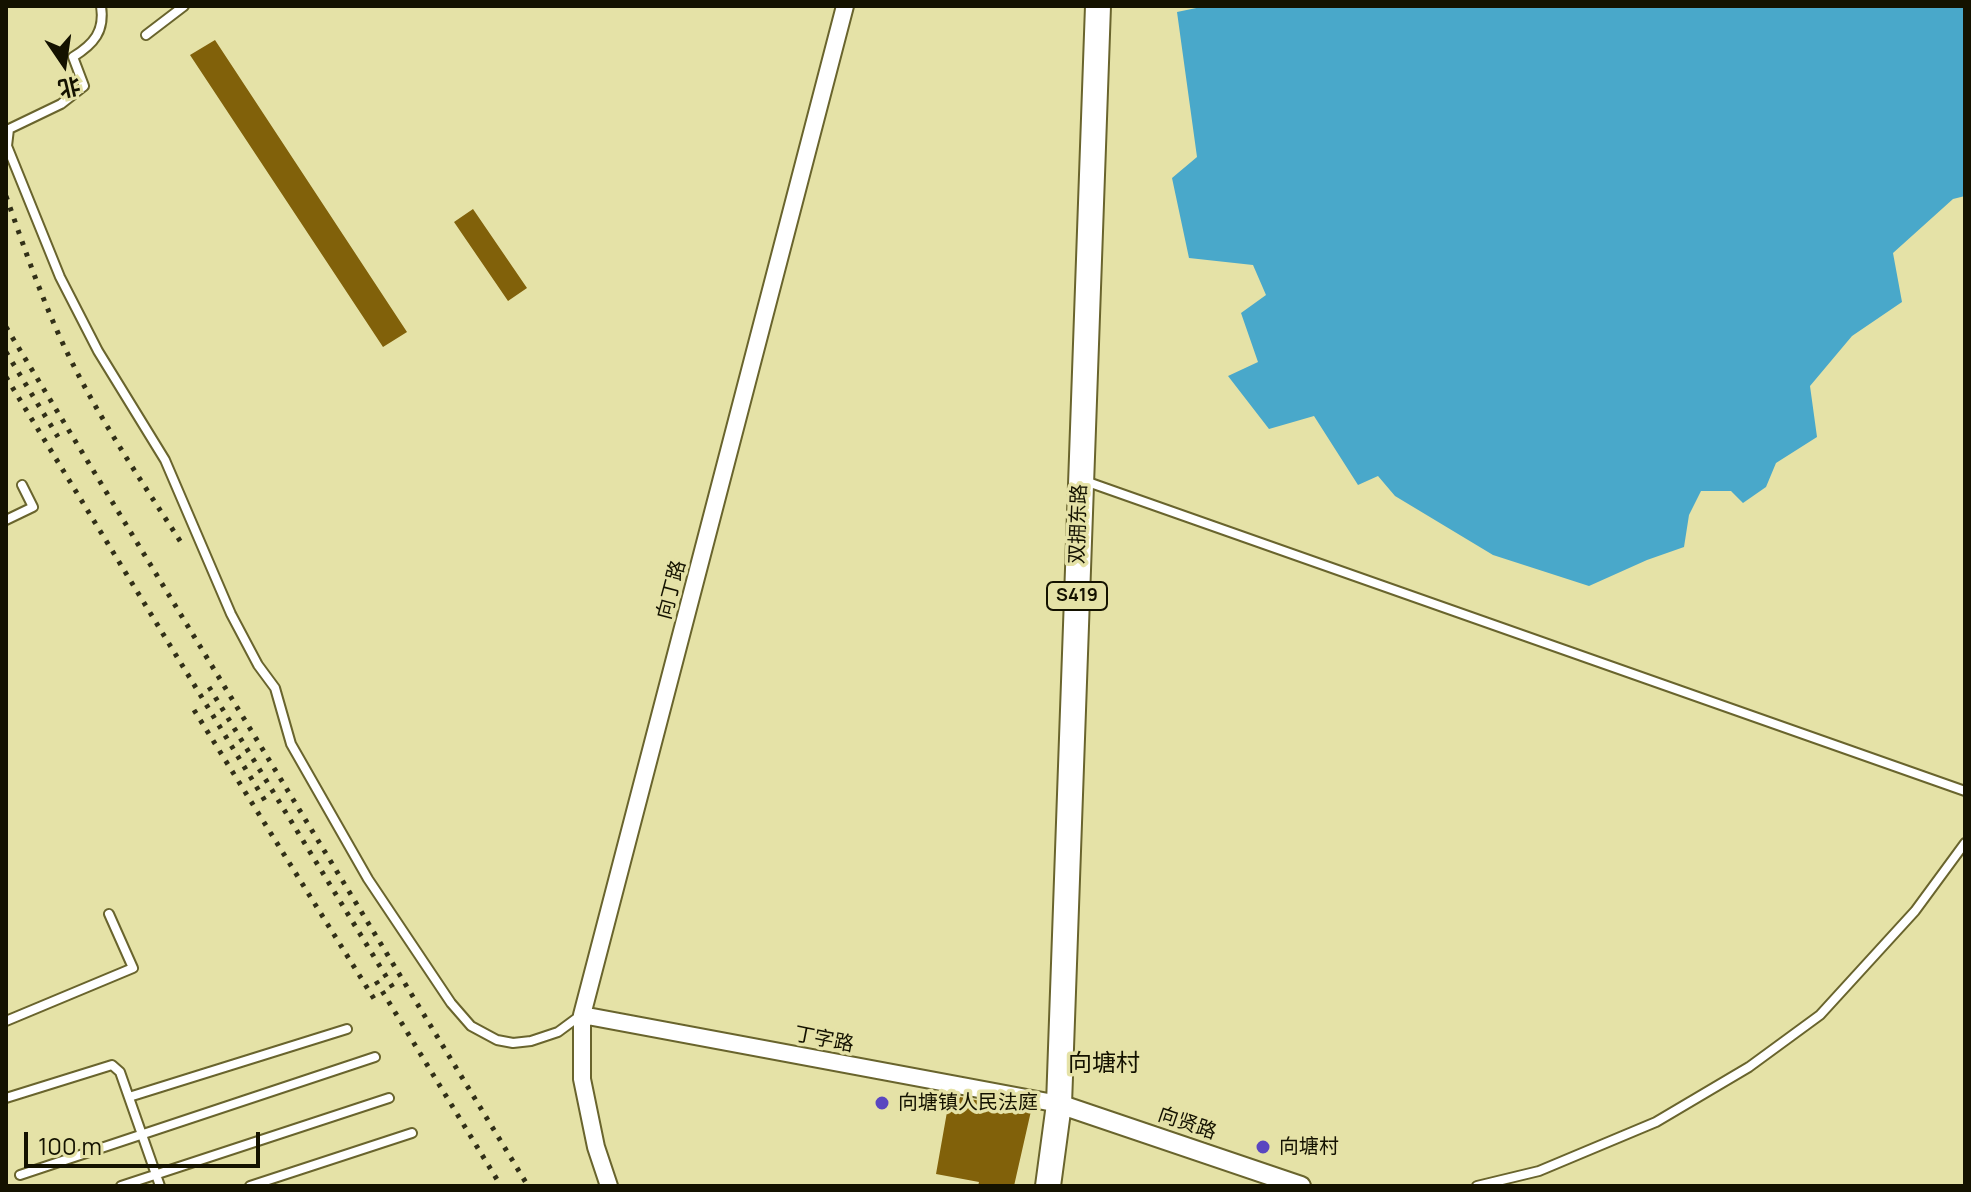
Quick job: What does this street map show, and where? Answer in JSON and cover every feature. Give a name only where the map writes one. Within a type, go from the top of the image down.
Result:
[{"type":"main road","name":"双拥东路","points":[[1048,1186],[1059,1104],[1098,6]]},
{"type":"street","name":"向丁路","points":[[609,1186],[596,1147],[582,1079],[582,1015],[845,6]]},
{"type":"street","name":"丁字路","points":[[582,1015],[1059,1104]]},
{"type":"street","name":"向贤路","points":[[1059,1104],[1301,1186]]},
{"type":"lane","points":[[101,6],[103,21],[96,38],[73,57],[84,86],[61,104],[9,129],[7,146],[60,277],[98,351],[165,460],[231,614],[258,665],[275,688],[291,744],[368,879],[451,1003],[471,1026],[497,1040],[513,1043],[558,1032],[582,1015]]},
{"type":"lane","points":[[146,35],[184,6]]},
{"type":"lane","points":[[1081,479],[1965,791]]},
{"type":"lane","points":[[6,520],[33,507],[22,485]]},
{"type":"lane","points":[[1477,1186],[1539,1171],[1656,1122],[1749,1067],[1820,1015],[1915,911],[1965,843]]},
{"type":"lane","points":[[6,1021],[133,968],[109,914]]},
{"type":"lane","points":[[129,1097],[347,1029]]},
{"type":"lane","points":[[20,1175],[375,1057]]},
{"type":"lane","points":[[6,1098],[112,1065],[120,1072],[160,1186]]},
{"type":"lane","points":[[121,1186],[389,1098]]},
{"type":"lane","points":[[250,1186],[412,1133]]},
{"type":"water","points":[[1206,6],[1965,6],[1965,196],[1953,199],[1893,253],[1902,302],[1852,336],[1810,386],[1817,437],[1776,463],[1766,487],[1743,503],[1731,491],[1701,491],[1689,515],[1684,547],[1589,586],[1493,555],[1395,496],[1378,476],[1358,485],[1314,416],[1269,429],[1228,376],[1258,362],[1241,313],[1266,295],[1253,265],[1189,258],[1172,178],[1197,157],[1177,12]]},
{"type":"building","points":[[215,40],[407,332],[383,347],[190,55]]},
{"type":"building","points":[[473,209],[527,288],[508,301],[454,222]]},
{"type":"building","points":[[950,1095],[1031,1111],[1014,1186],[978,1186],[979,1182],[936,1174]]},
{"type":"railway","points":[[6,196],[33,272],[77,372],[184,547]]},
{"type":"railway","points":[[6,327],[528,1186]]},
{"type":"railway","points":[[6,352],[58,437]]},
{"type":"railway","points":[[6,377],[267,804]]},
{"type":"railway","points":[[209,687],[395,991]]},
{"type":"railway","points":[[194,710],[376,1002]]},
{"type":"railway","points":[[376,981],[501,1186]]},
{"type":"place","name":"向塘镇人民法庭","points":[[882,1103]]},
{"type":"place","name":"向塘村","points":[[1263,1147]]},
{"type":"district","name":"向塘村","points":[[1104,1064]]}]
